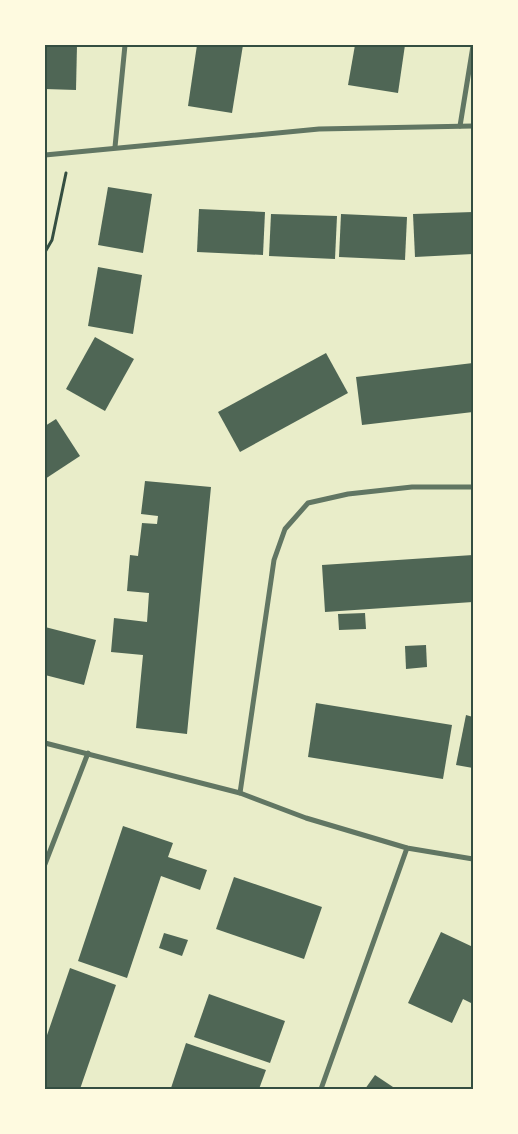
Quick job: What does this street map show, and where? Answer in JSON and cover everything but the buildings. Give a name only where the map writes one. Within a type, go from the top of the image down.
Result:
[{"type":"street","points":[[115,147],[126,45]]},
{"type":"street","points":[[460,126],[473,46]]},
{"type":"street","points":[[45,155],[319,129],[473,126]]},
{"type":"street","points":[[240,792],[274,560],[285,529],[308,503],[348,494],[412,487],[473,487]]},
{"type":"street","points":[[45,742],[240,792],[306,818],[407,848],[473,859]]},
{"type":"street","points":[[45,864],[88,753]]},
{"type":"street","points":[[321,1089],[407,848]]},
{"type":"path","points":[[45,252],[52,240],[70,153]]}]
